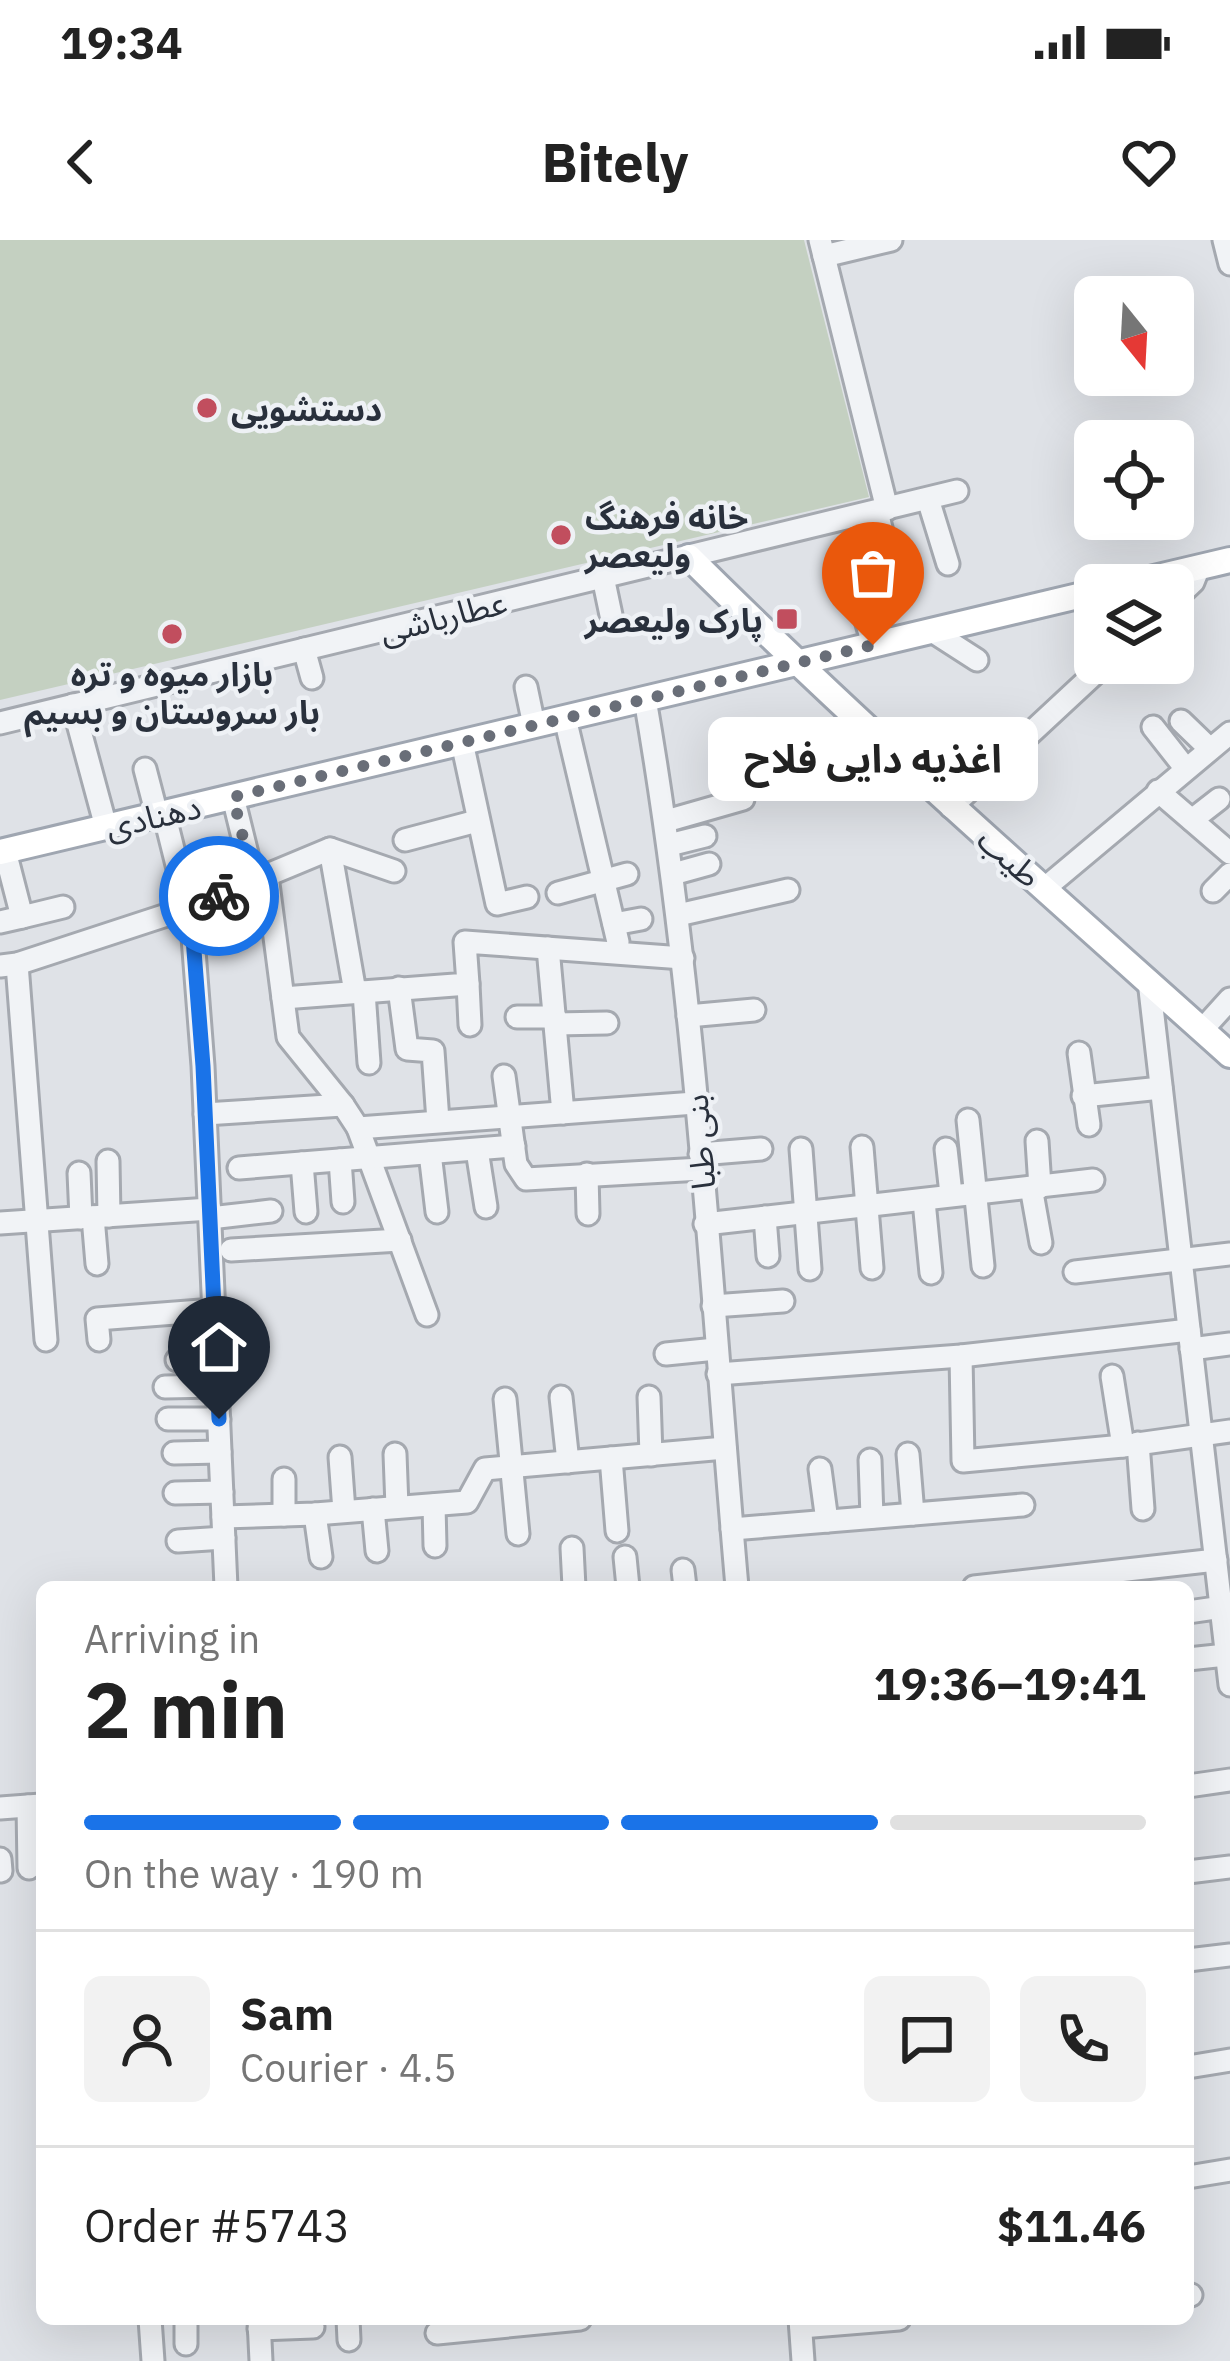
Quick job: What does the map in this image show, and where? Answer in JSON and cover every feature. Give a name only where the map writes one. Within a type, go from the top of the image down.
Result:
[{"type":"main road","name":"طیب","points":[[689,557],[952,807],[1230,1055]]},
{"type":"main road","points":[[1194,568],[1230,560]]},
{"type":"main road","name":"دهنادی","points":[[3,851],[1074,597]]},
{"type":"street","points":[[883,536],[882,510],[822,248],[891,240]]},
{"type":"street","points":[[1224,240],[1230,264]]},
{"type":"street","name":"عطارباشی","points":[[0,723],[958,491]]},
{"type":"street","points":[[928,499],[948,564]]},
{"type":"street","points":[[1194,579],[1198,567]]},
{"type":"street","points":[[603,578],[611,615]]},
{"type":"street","points":[[860,595],[873,645]]},
{"type":"street","points":[[932,631],[977,660]]},
{"type":"street","points":[[304,650],[313,678]]},
{"type":"street","points":[[952,807],[1084,684]]},
{"type":"street","points":[[526,687],[534,725]]},
{"type":"street","name":"بنی طبا","points":[[645,699],[678,915],[736,1581]]},
{"type":"street","points":[[73,705],[106,827]]},
{"type":"street","points":[[565,718],[603,839],[603,880],[616,933],[641,919]]},
{"type":"street","points":[[1181,721],[1210,749]]},
{"type":"street","points":[[1153,727],[1186,769]]},
{"type":"street","points":[[1045,888],[1230,734]]},
{"type":"street","points":[[461,742],[497,904],[526,897]]},
{"type":"street","points":[[145,769],[192,925],[206,1114],[226,1581]]},
{"type":"street","points":[[666,820],[743,799],[738,776]]},
{"type":"street","points":[[1158,791],[1230,853]]},
{"type":"street","points":[[233,797],[261,879],[288,1037],[358,1128],[427,1315]]},
{"type":"street","points":[[1192,820],[1219,799]]},
{"type":"street","points":[[404,839],[477,821]]},
{"type":"street","points":[[669,844],[705,836]]},
{"type":"street","points":[[330,849],[360,992],[369,1063]]},
{"type":"street","points":[[46,1340],[8,965],[188,908],[330,849],[394,871]]},
{"type":"street","points":[[3,851],[11,920],[63,907]]},
{"type":"street","points":[[673,874],[709,864]]},
{"type":"street","points":[[558,893],[627,874]]},
{"type":"street","points":[[1213,891],[1230,874]]},
{"type":"street","points":[[678,915],[788,890]]},
{"type":"street","points":[[470,1025],[465,943],[682,958]]},
{"type":"street","points":[[548,948],[563,1113]]},
{"type":"street","points":[[1148,981],[1216,1560],[1226,1607],[1230,1685]]},
{"type":"street","points":[[283,998],[468,984]]},
{"type":"street","points":[[399,988],[407,1049],[433,1051],[438,1121]]},
{"type":"street","points":[[1202,1030],[1230,999]]},
{"type":"street","points":[[688,1016],[754,1010]]},
{"type":"street","points":[[517,1017],[607,1023]]},
{"type":"street","points":[[1079,1053],[1089,1125]]},
{"type":"street","points":[[504,1076],[516,1164],[526,1180],[700,1161],[761,1149]]},
{"type":"street","points":[[1083,1096],[1161,1088]]},
{"type":"street","points":[[358,1128],[695,1103]]},
{"type":"street","points":[[206,1114],[344,1105]]},
{"type":"street","points":[[968,1120],[983,1266]]},
{"type":"street","points":[[1036,1141],[1041,1243]]},
{"type":"street","points":[[239,1168],[514,1146]]},
{"type":"street","points":[[862,1148],[872,1268]]},
{"type":"street","points":[[801,1149],[810,1269]]},
{"type":"street","points":[[946,1149],[952,1194]]},
{"type":"street","points":[[477,1150],[486,1207]]},
{"type":"street","points":[[430,1153],[437,1212]]},
{"type":"street","points":[[340,1160],[343,1202]]},
{"type":"street","points":[[94,1217],[108,1161]]},
{"type":"street","points":[[302,1163],[306,1212]]},
{"type":"street","points":[[79,1173],[94,1217],[97,1264]]},
{"type":"street","points":[[587,1174],[588,1214]]},
{"type":"street","points":[[706,1224],[1093,1180]]},
{"type":"street","points":[[924,1201],[931,1274]]},
{"type":"street","points":[[0,1223],[271,1211]]},
{"type":"street","points":[[765,1217],[768,1256]]},
{"type":"street","points":[[231,1250],[400,1240]]},
{"type":"street","points":[[1075,1273],[1230,1254]]},
{"type":"street","points":[[712,1306],[784,1301]]},
{"type":"street","points":[[99,1340],[98,1319],[214,1310]]},
{"type":"street","points":[[718,1374],[1190,1340],[1230,1344]]},
{"type":"street","points":[[665,1354],[716,1349]]},
{"type":"street","points":[[961,1356],[963,1461],[1230,1431]]},
{"type":"street","points":[[177,1360],[216,1358]]},
{"type":"street","points":[[1112,1376],[1143,1509]]},
{"type":"street","points":[[165,1387],[218,1386]]},
{"type":"street","points":[[561,1397],[568,1462]]},
{"type":"street","points":[[649,1397],[650,1455]]},
{"type":"street","points":[[505,1399],[518,1534]]},
{"type":"street","points":[[168,1419],[219,1419]]},
{"type":"street","points":[[178,1541],[284,1515],[467,1502],[485,1469],[725,1448]]},
{"type":"street","points":[[174,1453],[220,1452]]},
{"type":"street","points":[[394,1454],[397,1507]]},
{"type":"street","points":[[908,1454],[913,1514]]},
{"type":"street","points":[[340,1457],[344,1511]]},
{"type":"street","points":[[611,1458],[617,1532]]},
{"type":"street","points":[[870,1460],[872,1517]]},
{"type":"street","points":[[820,1468],[827,1521]]},
{"type":"street","points":[[284,1479],[284,1515]]},
{"type":"street","points":[[175,1493],[222,1492]]},
{"type":"street","points":[[434,1505],[435,1546]]},
{"type":"street","points":[[732,1529],[1023,1505]]},
{"type":"street","points":[[373,1509],[377,1552]]},
{"type":"street","points":[[315,1514],[321,1557]]},
{"type":"street","points":[[572,1548],[574,1581]]},
{"type":"street","points":[[625,1557],[627,1581]]},
{"type":"street","points":[[1028,1581],[1216,1560]]},
{"type":"street","points":[[1194,1611],[1226,1607]]},
{"type":"street","points":[[1194,1658],[1226,1655]]},
{"type":"street","points":[[1194,1785],[1230,1780]]},
{"type":"street","points":[[0,1808],[35,1806],[29,1868]]},
{"type":"street","points":[[0,1858],[1,1871]]},
{"type":"street","points":[[1194,1871],[1230,1867]]},
{"type":"street","points":[[1194,1959],[1230,1955]]},
{"type":"street","points":[[1194,2066],[1230,2060]]},
{"type":"street","points":[[1194,2176],[1230,2170]]},
{"type":"street","points":[[150,2325],[153,2361]]},
{"type":"street","points":[[186,2325],[186,2344]]},
{"type":"street","points":[[259,2325],[261,2361]]},
{"type":"street","points":[[277,2325],[313,2327]]},
{"type":"street","points":[[437,2333],[519,2325]]},
{"type":"street","points":[[800,2325],[803,2361]]},
{"type":"green space","points":[[0,240],[804,240],[869,497],[0,700]]},
{"type":"way so far","points":[[219,896],[254,882],[233,797],[873,645]]},
{"type":"place","name":"دستشویی","points":[[207,408]]},
{"type":"place","name":"خانه فرهنگ ولیعصر","points":[[561,535]]},
{"type":"place","name":"پارک ولیعصر","points":[[787,619]]},
{"type":"place","name":"بازار میوه و تره بار سروستان و بسیم","points":[[172,634]]},
{"type":"place","name":"اغذیه دایی فلاح","points":[[873,645]]},
{"type":"route","points":[[219,896],[188,908],[203,1066],[219,1419]]}]
